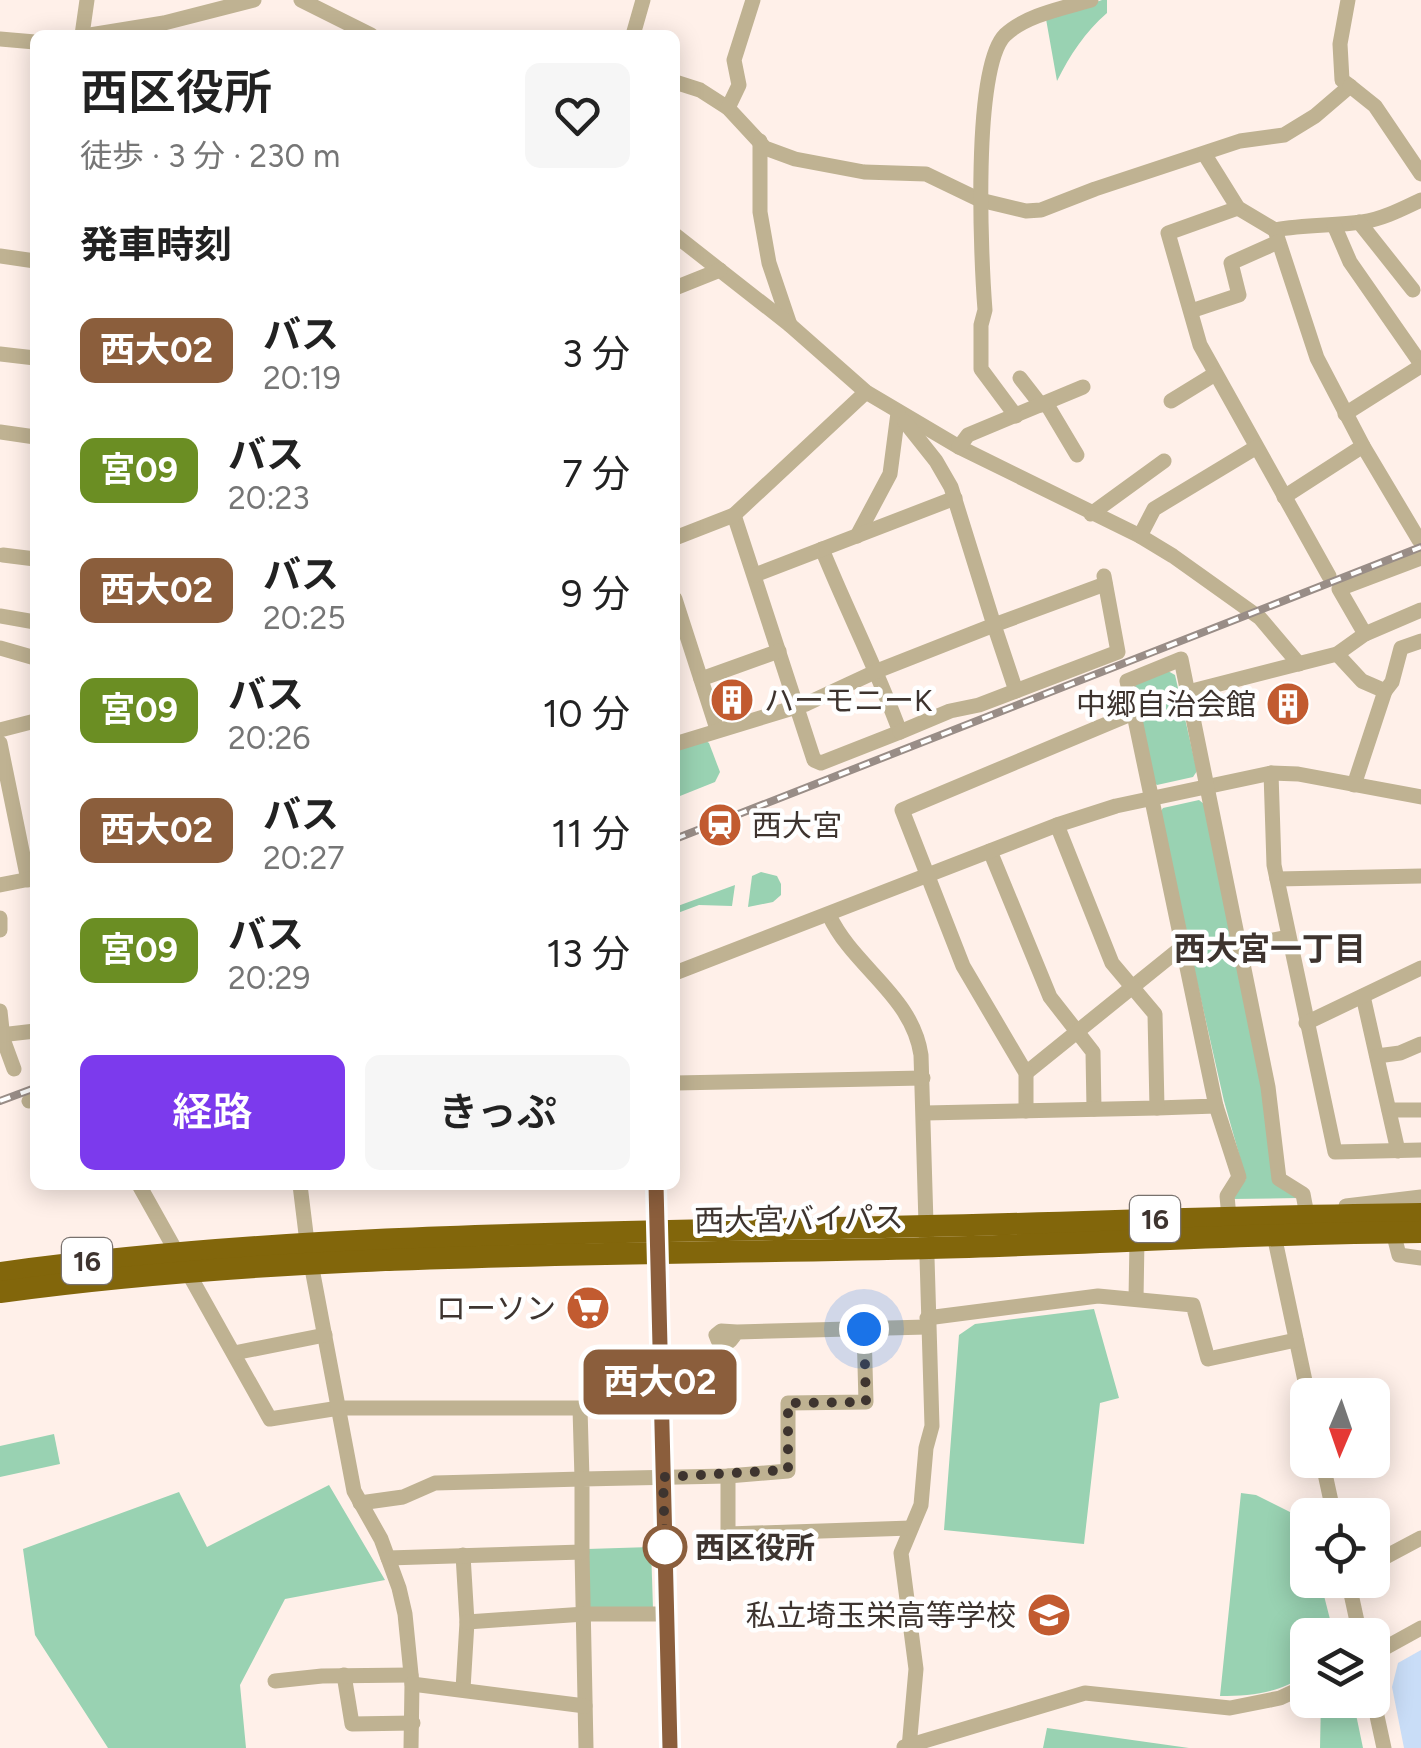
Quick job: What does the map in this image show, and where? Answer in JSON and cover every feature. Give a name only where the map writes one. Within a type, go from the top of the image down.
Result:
[{"type":"highway","name":"西大宮バイパス","points":[[0,1272],[174,1252],[309,1252],[658,1240],[1138,1240],[1274,1235],[1387,1223],[1421,1214]]},
{"type":"highway","name":"西大宮バイパス","points":[[928,1237],[1229,1217],[1319,1215],[1387,1223],[1421,1232]]},
{"type":"highway","name":"西大宮バイパス","points":[[0,1292],[186,1272],[309,1252]]},
{"type":"street","points":[[86,30],[87,0]]},
{"type":"street","points":[[165,29],[254,0]]},
{"type":"street","points":[[635,30],[643,0]]},
{"type":"street","points":[[728,108],[738,86],[734,60],[753,0]]},
{"type":"street","points":[[1016,416],[981,369],[981,325],[986,310],[980,200],[988,79],[993,52],[1017,26],[1091,0]]},
{"type":"street","points":[[1348,0],[1340,44],[1342,80],[1375,106],[1421,174]]},
{"type":"street","points":[[311,1],[362,30]]},
{"type":"street","points":[[0,39],[30,42]]},
{"type":"street","points":[[680,84],[700,90],[728,108],[765,148],[795,159],[864,172],[926,174],[980,200],[1010,209],[1041,210],[1095,188],[1240,141],[1284,135],[1315,116],[1350,86]]},
{"type":"street","points":[[760,141],[760,212],[769,263],[790,325]]},
{"type":"street","points":[[1205,154],[1238,208],[1277,236],[1317,358],[1419,540]]},
{"type":"street","points":[[1191,310],[1239,295],[1231,263],[1277,236],[1306,224],[1334,225],[1392,214],[1421,200]]},
{"type":"street","points":[[1238,208],[1168,233],[1200,345],[1329,576]]},
{"type":"street","points":[[1359,222],[1413,290]]},
{"type":"street","points":[[1334,225],[1350,262],[1421,365],[1345,414]]},
{"type":"street","points":[[680,239],[790,325],[866,392],[959,447],[1140,536],[1260,618],[1299,664]]},
{"type":"street","points":[[0,256],[30,260]]},
{"type":"street","points":[[680,286],[720,270]]},
{"type":"street","points":[[0,354],[30,357]]},
{"type":"street","points":[[1171,401],[1215,374]]},
{"type":"street","points":[[1020,378],[1043,404],[1077,456]]},
{"type":"street","points":[[959,447],[968,435],[1083,387]]},
{"type":"street","points":[[680,536],[734,515],[866,392]]},
{"type":"street","points":[[898,412],[936,460],[955,498],[1016,691]]},
{"type":"street","points":[[857,536],[890,474],[898,412]]},
{"type":"street","points":[[0,432],[30,436]]},
{"type":"street","points":[[1284,497],[1363,446]]},
{"type":"street","points":[[1140,536],[1154,508],[1255,448]]},
{"type":"street","points":[[1091,514],[1164,461]]},
{"type":"street","points":[[755,575],[955,498]]},
{"type":"street","points":[[680,742],[796,708],[1105,580],[1118,652],[979,706],[950,711],[821,763],[814,760],[796,708],[755,575],[734,515]]},
{"type":"street","points":[[822,549],[844,605],[878,671],[900,732]]},
{"type":"street","points":[[3,555],[30,558]]},
{"type":"street","points":[[1366,634],[1339,589],[1421,558]]},
{"type":"street","points":[[1188,692],[1254,672],[1338,654],[1366,634],[1418,612],[1421,640],[1401,648],[1354,785]]},
{"type":"street","points":[[680,614],[716,729]]},
{"type":"street","points":[[0,616],[30,621]]},
{"type":"street","points":[[0,648],[30,657]]},
{"type":"street","points":[[701,679],[779,651]]},
{"type":"street","points":[[1338,654],[1362,681],[1385,691]]},
{"type":"street","points":[[1229,1217],[1228,1196],[1239,1177],[1216,1106],[1127,681],[1180,659],[1268,1087],[1279,1179],[1303,1194],[1319,1215],[1342,1207],[1421,1198]]},
{"type":"street","points":[[1026,1110],[1026,1074],[963,966],[902,810],[1133,714]]},
{"type":"street","points":[[0,730],[30,723]]},
{"type":"street","points":[[0,743],[30,875]]},
{"type":"street","points":[[1271,773],[1276,879],[1335,1152],[1421,1150]]},
{"type":"street","points":[[680,970],[1057,825],[1204,786],[1271,773],[1298,774],[1421,796]]},
{"type":"street","points":[[1057,825],[1112,963],[1155,1014],[1157,1108]]},
{"type":"street","points":[[990,850],[1050,997],[1093,1052],[1094,1110]]},
{"type":"street","points":[[1276,879],[1421,876]]},
{"type":"street","points":[[0,886],[30,879]]},
{"type":"street","points":[[829,914],[848,949],[909,1016],[919,1042],[923,1078],[932,1426],[920,1505],[901,1553],[916,1669],[906,1747],[1085,1693],[1230,1708],[1290,1693]]},
{"type":"street","points":[[0,918],[0,930]]},
{"type":"street","points":[[1238,947],[1288,937]]},
{"type":"street","points":[[1026,1074],[1182,947]]},
{"type":"street","points":[[1306,1022],[1421,968]]},
{"type":"street","points":[[1363,996],[1398,1150]]},
{"type":"street","points":[[0,1012],[1,1035],[14,1069]]},
{"type":"street","points":[[1,1035],[30,1031]]},
{"type":"street","points":[[1377,1056],[1400,1054],[1421,1044]]},
{"type":"street","points":[[680,1083],[923,1078]]},
{"type":"street","points":[[924,1114],[1216,1106]]},
{"type":"street","points":[[1389,1110],[1421,1110]]},
{"type":"street","points":[[142,1190],[270,1419],[338,1408],[580,1408],[586,1748]]},
{"type":"street","points":[[301,1190],[354,1492],[388,1558],[405,1614],[412,1680],[412,1748]]},
{"type":"street","points":[[656,1190],[670,1748]]},
{"type":"street","points":[[1387,1223],[1400,1256],[1421,1258]]},
{"type":"street","points":[[1274,1235],[1304,1378]]},
{"type":"street","points":[[1136,1299],[1138,1240]]},
{"type":"street","points":[[737,1332],[864,1329],[927,1323],[1098,1296],[1192,1305],[1208,1359],[1296,1340]]},
{"type":"street","points":[[360,1503],[402,1497],[435,1483],[728,1476],[788,1470],[788,1403],[866,1402],[864,1329]]},
{"type":"street","points":[[234,1353],[325,1335]]},
{"type":"street","points":[[728,1476],[728,1534],[911,1528]]},
{"type":"street","points":[[1390,1554],[1421,1538]]},
{"type":"street","points":[[388,1558],[582,1552]]},
{"type":"street","points":[[463,1555],[467,1622],[463,1689]]},
{"type":"street","points":[[467,1622],[584,1614],[666,1614]]},
{"type":"street","points":[[1390,1645],[1421,1628]]},
{"type":"street","points":[[275,1681],[344,1675],[412,1680],[585,1706]]},
{"type":"street","points":[[344,1675],[352,1724],[413,1723]]},
{"type":"street","points":[[1378,1718],[1384,1748]]},
{"type":"green space","points":[[1107,0],[1107,13],[1079,44],[1057,81],[1046,19]]},
{"type":"green space","points":[[1168,671],[1175,675],[1197,771],[1193,777],[1157,785],[1151,780],[1133,692],[1136,683]]},
{"type":"green space","points":[[703,739],[709,743],[720,772],[715,782],[680,796],[680,747]]},
{"type":"green space","points":[[1199,800],[1204,804],[1265,1092],[1274,1181],[1298,1198],[1231,1199],[1246,1179],[1224,1101],[1159,814],[1163,808]]},
{"type":"green space","points":[[761,872],[777,876],[781,895],[773,902],[748,907],[752,876]]},
{"type":"green space","points":[[735,885],[732,906],[699,905],[680,912],[680,905]]},
{"type":"green space","points":[[1094,1309],[1119,1398],[1100,1403],[1084,1544],[944,1530],[959,1335],[975,1324]]},
{"type":"green space","points":[[54,1434],[60,1464],[0,1477],[0,1446]]},
{"type":"green space","points":[[329,1485],[385,1580],[285,1599],[240,1685],[246,1748],[108,1748],[35,1635],[23,1549],[179,1492],[207,1547]]},
{"type":"green space","points":[[1241,1493],[1256,1495],[1290,1512],[1290,1598],[1325,1598],[1330,1618],[1290,1618],[1290,1683],[1265,1692],[1220,1696]]},
{"type":"green space","points":[[651,1547],[653,1609],[588,1611],[587,1549]]},
{"type":"green space","points":[[1321,1718],[1357,1718],[1363,1748],[1320,1748]]},
{"type":"green space","points":[[1047,1728],[1189,1748],[1043,1748]]},
{"type":"water","points":[[1421,1650],[1421,1748],[1404,1748],[1392,1687],[1398,1663]]},
{"type":"railway","points":[[680,837],[1421,547]]},
{"type":"railway","points":[[0,1101],[30,1090]]},
{"type":"bus line","name":"西大02","points":[[656,1190],[670,1748]]},
{"type":"place","name":"ハーモニーK","points":[[732,700]]},
{"type":"place","name":"中郷自治会館","points":[[1288,704]]},
{"type":"place","name":"西大宮","points":[[720,825]]},
{"type":"place","name":"ローソン","points":[[588,1308]]},
{"type":"place","name":"西区役所","points":[[665,1547]]},
{"type":"place","name":"私立埼玉栄高等学校","points":[[1049,1615]]},
{"type":"district","name":"西大宮一丁目","points":[[1270,949]]},
{"type":"route","points":[[665,1547],[663,1477],[788,1470],[788,1403],[866,1402],[864,1329]]}]
